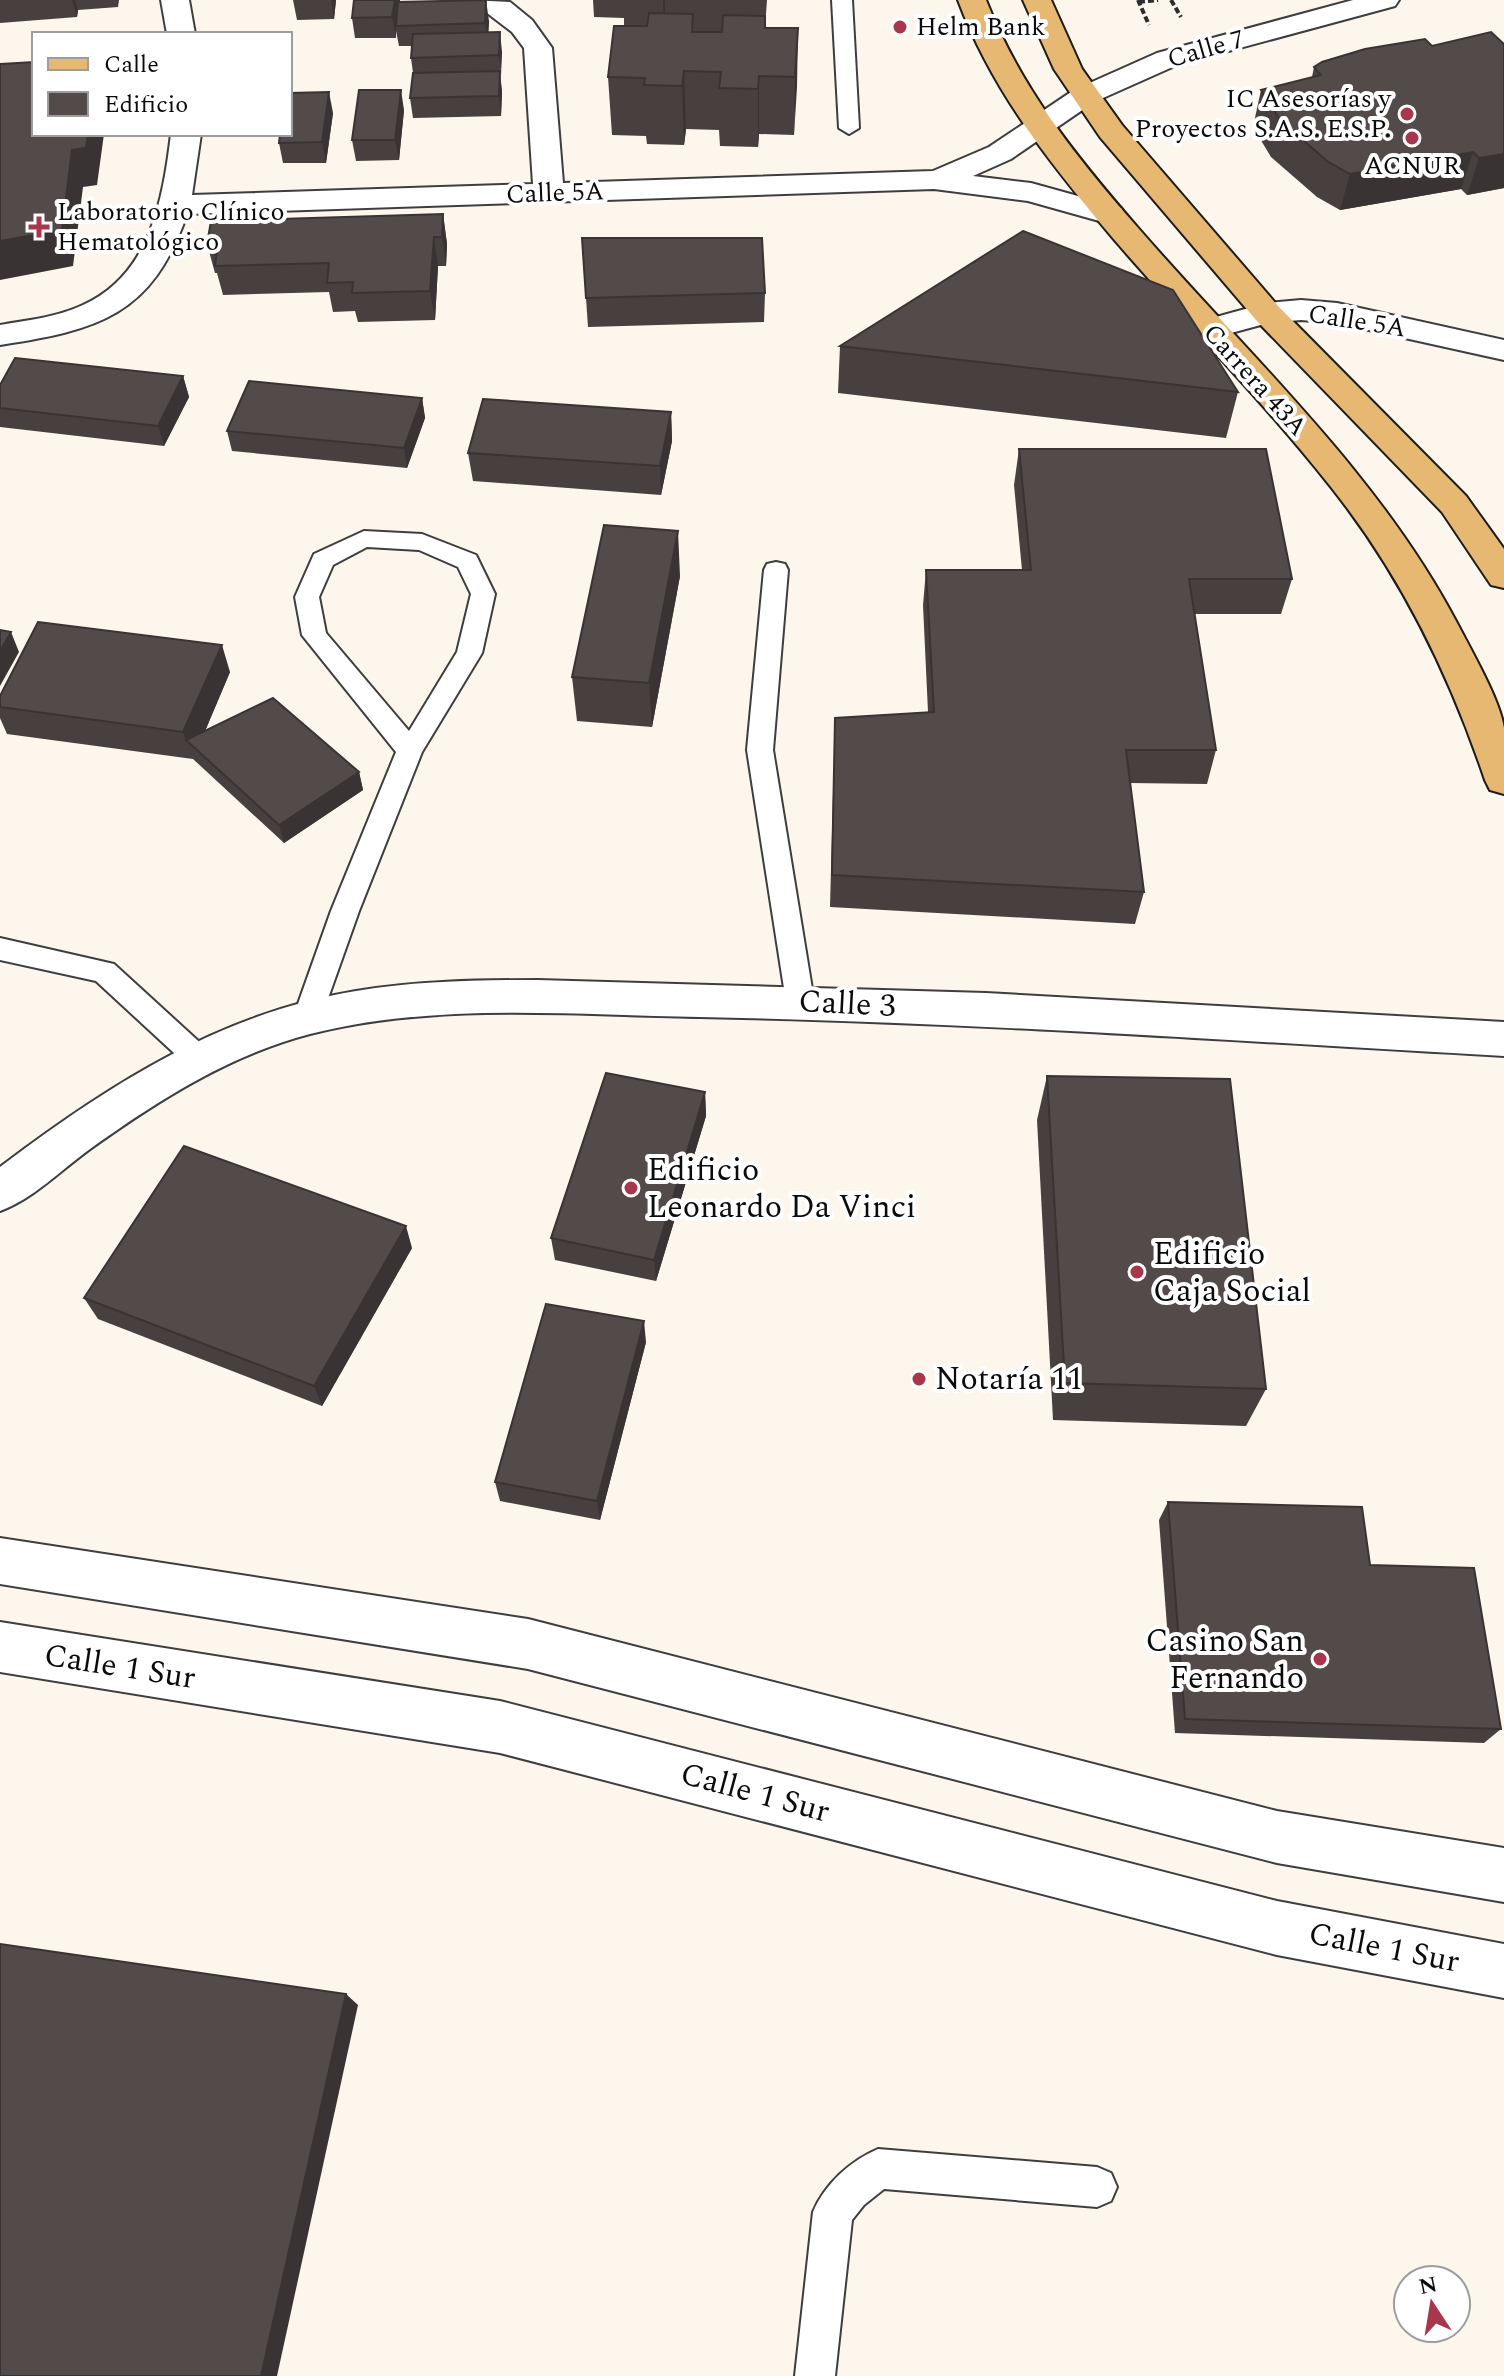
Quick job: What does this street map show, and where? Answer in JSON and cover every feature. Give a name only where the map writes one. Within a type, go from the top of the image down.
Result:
[{"type":"main road","name":"Carrera 43A","points":[[972,0],[1002,72],[1038,128],[1110,215],[1338,475],[1403,562],[1455,655],[1504,780]]},
{"type":"main road","name":"Carrera 43A","points":[[1037,0],[1043,18],[1084,96],[1267,313],[1454,504],[1504,576]]},
{"type":"street","points":[[175,0],[181,32]]},
{"type":"street","points":[[484,0],[500,8],[522,26],[538,48],[549,193]]},
{"type":"street","name":"Calle 7","points":[[1038,128],[1084,96],[1167,59],[1366,2]]},
{"type":"street","name":"Calle 5A","points":[[934,180],[1000,153],[1038,128]]},
{"type":"street","points":[[0,335],[45,328],[98,311],[137,282],[159,246],[176,205],[186,136]]},
{"type":"street","name":"Calle 5A","points":[[176,205],[934,180],[1031,192],[1110,215]]},
{"type":"street","name":"Calle 5A","points":[[1209,329],[1267,313],[1301,310],[1337,313],[1504,350]]},
{"type":"street","name":"Calle 3","points":[[0,1192],[70,1138],[197,1057],[307,1018],[407,1000],[800,1001],[1504,1039]]},
{"type":"street","points":[[0,1561],[528,1644],[1277,1837],[1504,1875]]},
{"type":"street","name":"Calle 1 Sur","points":[[0,1647],[500,1727],[1277,1928],[1504,1971]]},
{"type":"lane","points":[[842,0],[849,128]]},
{"type":"lane","points":[[307,1018],[345,911],[410,751],[469,653],[483,594],[467,561],[422,542],[364,539],[323,560],[307,597],[314,635],[410,751]]},
{"type":"lane","points":[[776,570],[760,750],[800,1001]]},
{"type":"lane","points":[[0,949],[104,972],[197,1057]]},
{"type":"lane","points":[[815,2376],[833,2212],[850,2191],[878,2169],[1097,2187]]},
{"type":"path","points":[[1139,2],[1158,0]]},
{"type":"building","points":[[354,0],[395,0],[392,17],[352,18]]},
{"type":"building","points":[[486,0],[485,23],[396,26],[398,2]]},
{"type":"building","points":[[649,13],[693,14],[692,32],[722,32],[723,15],[765,16],[765,28],[798,28],[795,77],[759,76],[758,89],[719,88],[721,72],[684,71],[682,86],[644,85],[645,78],[608,77],[614,26],[647,26]]},
{"type":"building","points":[[500,32],[499,55],[411,58],[413,34]]},
{"type":"building","points":[[1491,32],[1504,44],[1504,154],[1479,158],[1473,152],[1350,174],[1327,161],[1280,120],[1261,90],[1321,75],[1314,67],[1322,62],[1365,49],[1425,39],[1432,46]]},
{"type":"building","name":"Laboratorio Clínico Hematológico","points":[[32,62],[32,136],[88,136],[86,148],[72,150],[62,230],[0,241],[0,64]]},
{"type":"building","points":[[500,71],[499,96],[410,98],[413,73]]},
{"type":"building","points":[[359,90],[401,90],[395,140],[352,140]]},
{"type":"building","points":[[329,92],[322,142],[279,143],[280,136],[292,136],[292,93]]},
{"type":"building","points":[[443,214],[442,237],[434,237],[430,291],[352,293],[353,282],[327,283],[329,263],[215,266],[218,243],[207,244],[211,221]]},
{"type":"building","points":[[1023,231],[1173,290],[1238,392],[840,346]]},
{"type":"building","points":[[582,238],[762,238],[765,293],[586,298]]},
{"type":"building","points":[[15,358],[183,376],[158,426],[0,408],[0,385]]},
{"type":"building","points":[[249,381],[422,398],[404,448],[227,431]]},
{"type":"building","points":[[483,399],[671,412],[660,466],[468,453]]},
{"type":"building","points":[[1019,449],[1266,449],[1292,579],[1189,579],[1216,750],[1126,750],[1144,892],[832,875],[835,718],[934,712],[926,570],[1031,570]]},
{"type":"building","points":[[604,525],[678,531],[649,683],[572,677]]},
{"type":"building","points":[[38,622],[222,645],[183,732],[0,707],[0,696]]},
{"type":"building","points":[[0,630],[11,632],[0,651]]},
{"type":"building","points":[[273,698],[359,772],[279,825],[186,740]]},
{"type":"building","name":"Edificio Leonardo Da Vinci","points":[[606,1073],[705,1092],[654,1260],[551,1238]]},
{"type":"building","name":"Edificio Caja Social","points":[[1047,1076],[1230,1079],[1266,1389],[1065,1383]]},
{"type":"building","points":[[184,1146],[406,1226],[314,1386],[84,1298]]},
{"type":"building","points":[[546,1304],[644,1321],[597,1501],[495,1482]]},
{"type":"building","name":"Casino San Fernando","points":[[1168,1502],[1362,1507],[1370,1565],[1474,1568],[1501,1729],[1185,1719]]},
{"type":"building","points":[[0,1944],[346,1994],[261,2376],[0,2376]]},
{"type":"place","name":"Helm Bank","points":[[900,27]]},
{"type":"place","name":"IC Asesorías y Proyectos S.A.S. E.S.P.","points":[[1407,114]]},
{"type":"place","name":"ACNUR","points":[[1412,138]]},
{"type":"place","name":"Laboratorio Clínico Hematológico","points":[[39,227]]},
{"type":"place","name":"Edificio Leonardo Da Vinci","points":[[631,1188]]},
{"type":"place","name":"Edificio Caja Social","points":[[1137,1272]]},
{"type":"place","name":"Notaría 11","points":[[919,1379]]},
{"type":"place","name":"Casino San Fernando","points":[[1320,1659]]}]
